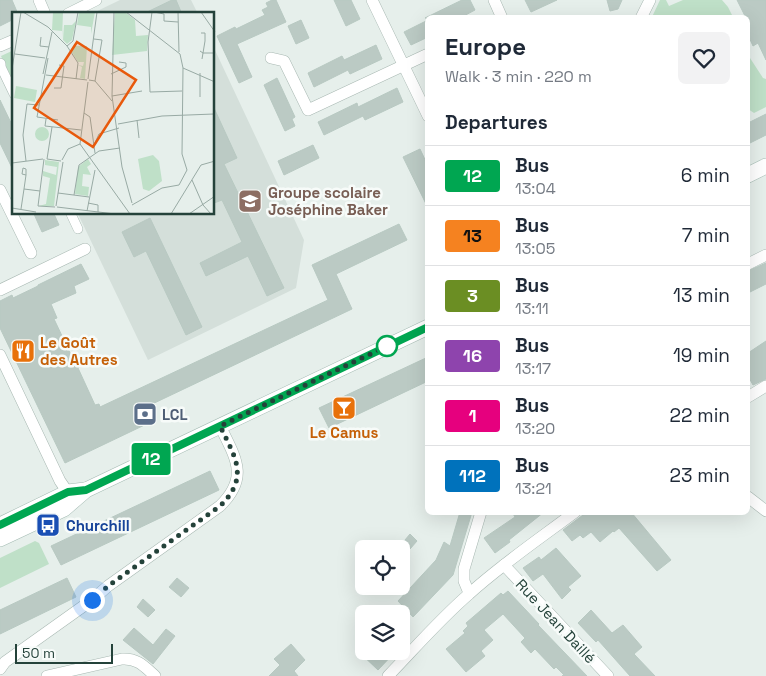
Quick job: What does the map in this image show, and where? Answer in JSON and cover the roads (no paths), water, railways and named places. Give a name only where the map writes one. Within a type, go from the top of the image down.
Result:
[{"type":"main road","points":[[750,174],[766,166]]},
{"type":"main road","points":[[0,525],[86,490],[425,329]]},
{"type":"main road","points":[[0,539],[64,509],[70,497]]},
{"type":"street","points":[[39,0],[44,12]]},
{"type":"street","points":[[72,12],[96,0]]},
{"type":"street","points":[[372,0],[425,110]]},
{"type":"street","points":[[494,0],[501,15]]},
{"type":"street","points":[[643,15],[650,0]]},
{"type":"street","points":[[0,46],[12,41]]},
{"type":"street","points":[[271,58],[284,61],[308,110],[425,55]]},
{"type":"street","points":[[0,65],[12,90]]},
{"type":"street","points":[[0,190],[12,214]]},
{"type":"street","points":[[12,215],[31,253]]},
{"type":"street","points":[[71,215],[78,229]]},
{"type":"street","points":[[0,290],[85,249]]},
{"type":"street","points":[[750,263],[766,255]]},
{"type":"street","points":[[0,354],[60,481],[70,497]]},
{"type":"street","points":[[750,396],[766,386]]},
{"type":"street","points":[[0,669],[5,662],[220,506],[228,498],[238,480],[238,469],[236,459],[220,426]]},
{"type":"street","points":[[750,499],[766,510]]},
{"type":"street","points":[[469,593],[464,581],[464,569],[480,515]]},
{"type":"street","points":[[388,676],[469,593],[571,515]]},
{"type":"street","name":"Rue Jean Daillé","points":[[504,565],[608,676]]},
{"type":"street","points":[[46,676],[131,658],[142,664],[155,676]]},
{"type":"street","points":[[0,675],[5,676]]},
{"type":"place","name":"Groupe scolaire Joséphine Baker","points":[[250,201]]},
{"type":"place","name":"Le Goût des Autres","points":[[23,351]]},
{"type":"place","name":"Le Camus","points":[[344,408]]},
{"type":"place","name":"LCL","points":[[145,414]]},
{"type":"place","name":"Churchill","points":[[48,525]]}]
